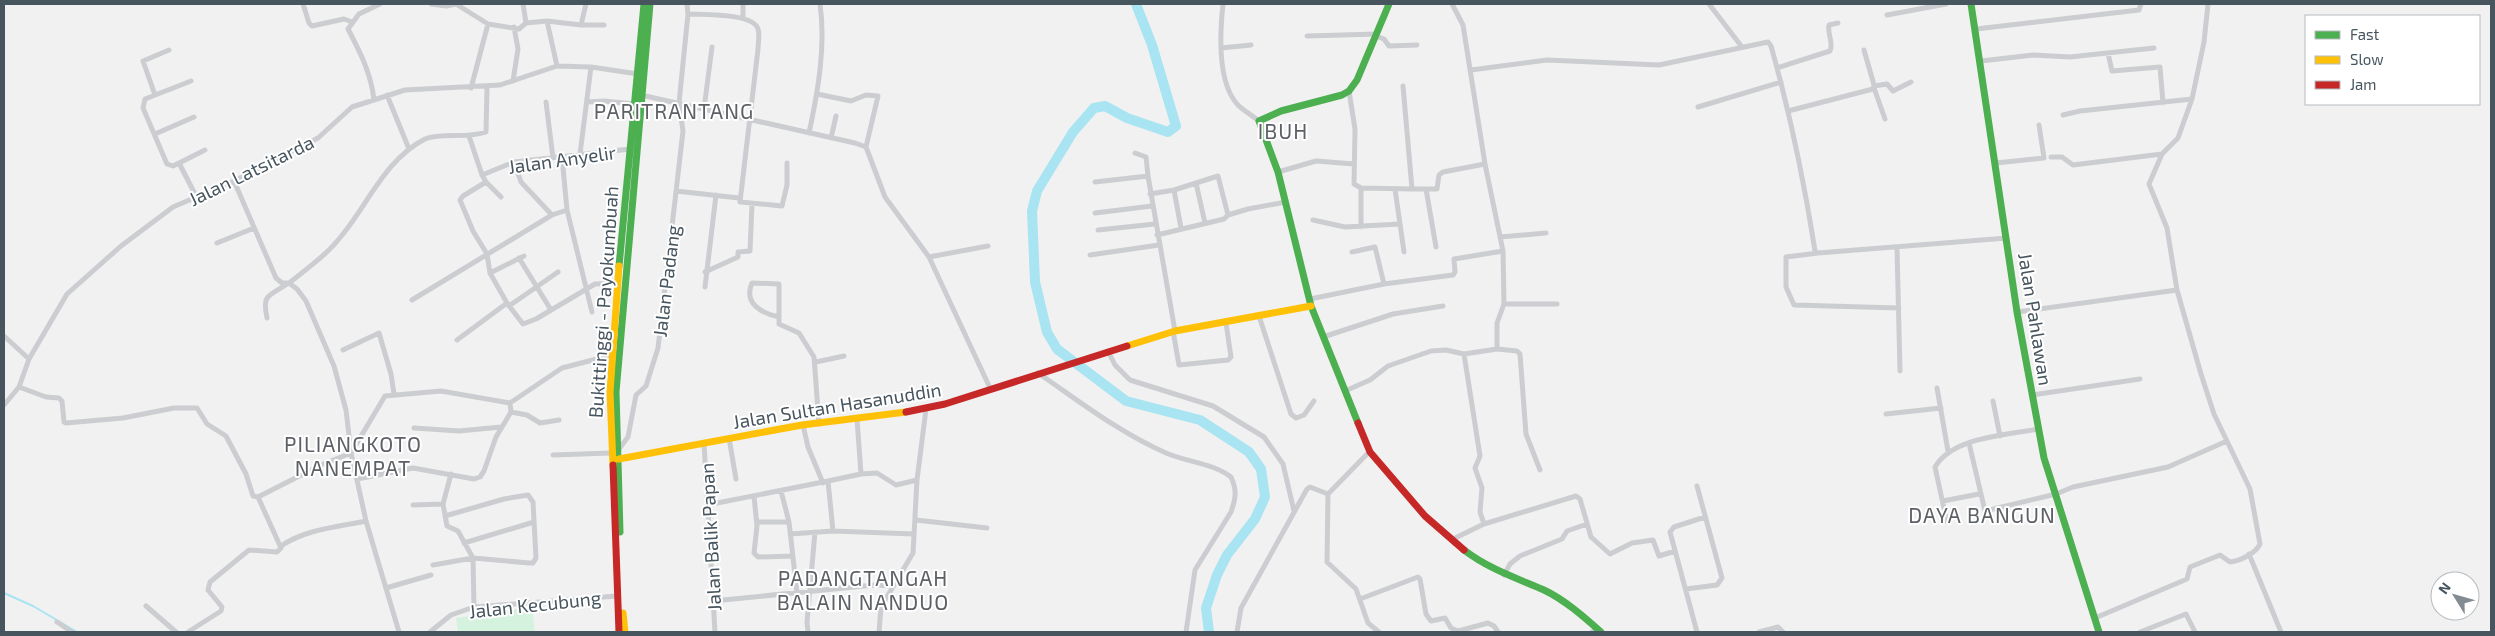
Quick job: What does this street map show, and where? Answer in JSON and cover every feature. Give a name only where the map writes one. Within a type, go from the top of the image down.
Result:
[{"type":"main road","name":"Bukittinggi - Payokumbuah","points":[[625,632],[621,581],[616,392],[632,171],[630,149],[644,4]]},
{"type":"main road","name":"Bukittinggi - Payokumbuah","points":[[619,632],[610,392],[617,283],[642,95],[650,4]]},
{"type":"main road","points":[[1389,4],[1357,80],[1349,91],[1281,112],[1259,121],[1278,172],[1311,302],[1323,337],[1370,451],[1425,516],[1451,540],[1477,560],[1504,575],[1546,591],[1580,613],[1598,632]]},
{"type":"main road","name":"Jalan Pahlawan","points":[[1972,4],[2017,312],[2038,429],[2044,458],[2099,632]]},
{"type":"main road","name":"Jalan Sultan Hasanuddin","points":[[619,459],[803,425],[926,409],[971,398],[990,388],[1174,331],[1226,323],[1311,302]]},
{"type":"street","points":[[302,4],[312,26],[344,19],[352,22]]},
{"type":"street","points":[[374,100],[372,82],[366,64],[348,29],[359,14],[380,4]]},
{"type":"street","points":[[431,4],[446,6],[456,4],[488,24],[519,28],[526,23],[547,21],[581,25],[604,25]]},
{"type":"street","points":[[523,4],[526,23]]},
{"type":"street","points":[[581,25],[586,4]]},
{"type":"street","name":"Jalan Padang","points":[[619,449],[628,437],[636,395],[646,386],[658,348],[683,130],[679,103],[688,14],[686,4]]},
{"type":"street","points":[[743,4],[743,18]]},
{"type":"street","points":[[809,133],[817,94],[821,42],[820,4]]},
{"type":"street","points":[[1223,4],[1221,48],[1227,83],[1237,104],[1259,121]]},
{"type":"street","points":[[1452,4],[1463,24],[1485,164],[1503,251],[1504,304],[1497,323],[1497,349]]},
{"type":"street","points":[[1709,4],[1742,47]]},
{"type":"street","points":[[1887,15],[1946,4]]},
{"type":"street","points":[[1976,29],[2139,10],[2141,4]]},
{"type":"street","points":[[2095,618],[2187,579],[2190,567],[2218,555],[2222,555],[2233,562],[2258,548],[2260,542],[2250,489],[2214,414],[2200,374],[2177,290],[2167,228],[2149,184],[2162,154],[2178,138],[2192,99],[2204,42],[2208,4]]},
{"type":"street","points":[[688,14],[743,18],[752,21],[758,29],[758,48],[740,202],[782,206],[786,185],[787,163]]},
{"type":"street","points":[[547,21],[557,66]]},
{"type":"street","points":[[1777,68],[1830,51],[1832,45],[1828,29],[1829,25],[1838,22]]},
{"type":"street","points":[[471,88],[488,24]]},
{"type":"street","points":[[513,81],[518,49],[514,27]]},
{"type":"street","points":[[1307,36],[1376,35],[1384,39],[1389,46],[1417,45]]},
{"type":"street","points":[[1471,70],[1555,60],[1659,65],[1768,42],[1788,111],[1806,191],[1815,251],[1818,253]]},
{"type":"street","points":[[1221,48],[1252,45]]},
{"type":"street","points":[[704,109],[712,47]]},
{"type":"street","points":[[1981,61],[2033,54],[2070,57],[2154,48]]},
{"type":"street","points":[[155,95],[143,61],[169,50]]},
{"type":"street","points":[[1864,50],[1885,118]]},
{"type":"street","points":[[2108,53],[2112,71],[2160,67],[2163,103]]},
{"type":"street","name":"Jalan Latsitarda","points":[[4,405],[22,389],[29,359],[58,308],[72,288],[120,246],[172,207],[234,181],[298,150],[324,133],[347,110],[405,90],[487,88],[557,66],[592,67],[638,74]]},
{"type":"street","points":[[580,154],[592,67]]},
{"type":"street","points":[[191,80],[145,99],[143,108],[167,164],[173,166],[205,150]]},
{"type":"street","points":[[1698,107],[1781,82]]},
{"type":"street","points":[[1788,111],[1857,95],[1874,87],[1887,84],[1894,91],[1911,82]]},
{"type":"street","points":[[1403,86],[1412,189]]},
{"type":"street","points":[[267,318],[264,303],[266,298],[326,254],[344,234],[380,183],[409,149],[431,138],[469,136],[483,133],[487,130],[487,88]]},
{"type":"street","points":[[1349,91],[1355,129],[1354,184],[1361,188],[1437,189],[1439,175],[1443,172],[1485,164]]},
{"type":"street","points":[[817,94],[851,101],[866,95],[878,96],[866,147],[885,197],[929,256],[990,388]]},
{"type":"street","points":[[387,95],[409,149]]},
{"type":"street","points":[[642,95],[749,118],[866,147]]},
{"type":"street","points":[[2063,115],[2080,111],[2192,99]]},
{"type":"street","points":[[587,102],[604,101],[634,104]]},
{"type":"street","points":[[546,102],[553,158]]},
{"type":"street","points":[[831,138],[836,116]]},
{"type":"street","points":[[155,134],[194,117]]},
{"type":"street","points":[[1996,164],[2044,158],[2039,125]]},
{"type":"street","points":[[469,136],[482,175]]},
{"type":"street","name":"Jalan Anyelir","points":[[617,283],[595,284],[526,324],[508,304],[490,273],[487,254],[473,231],[460,200],[463,196],[486,182],[482,175],[514,162],[630,149]]},
{"type":"street","points":[[1135,153],[1146,157],[1150,194],[1174,331],[1178,365],[1228,360],[1231,357],[1226,323]]},
{"type":"street","points":[[2051,157],[2062,157],[2073,165],[2162,154]]},
{"type":"street","points":[[562,157],[567,210],[592,312]]},
{"type":"street","points":[[514,162],[521,182],[552,215]]},
{"type":"street","points":[[1278,172],[1316,162],[1354,164]]},
{"type":"street","points":[[180,163],[196,196]]},
{"type":"street","points":[[1095,182],[1148,176]]},
{"type":"street","points":[[1150,194],[1174,190],[1218,176],[1228,215]]},
{"type":"street","points":[[234,181],[276,278],[280,282],[288,283],[300,292],[329,352],[346,410],[351,453],[366,521],[399,632]]},
{"type":"street","points":[[486,182],[501,197]]},
{"type":"street","points":[[1196,183],[1205,223]]},
{"type":"street","points":[[1361,188],[1361,227]]},
{"type":"street","points":[[1395,189],[1404,252]]},
{"type":"street","points":[[1426,189],[1436,247]]},
{"type":"street","points":[[1174,190],[1181,228]]},
{"type":"street","points":[[676,191],[739,198]]},
{"type":"street","points":[[705,287],[705,272],[716,195]]},
{"type":"street","points":[[1157,235],[1205,223],[1248,208],[1286,202]]},
{"type":"street","points":[[705,272],[738,257],[738,252],[750,251],[752,204]]},
{"type":"street","points":[[1095,213],[1152,206]]},
{"type":"street","points":[[412,300],[552,215],[567,210]]},
{"type":"street","points":[[1313,220],[1336,226],[1361,227],[1400,224]]},
{"type":"street","points":[[1098,230],[1155,224]]},
{"type":"street","points":[[217,243],[254,228]]},
{"type":"street","points":[[1500,237],[1546,233]]},
{"type":"street","points":[[1899,308],[1794,305],[1786,288],[1786,257],[2007,238]]},
{"type":"street","points":[[1090,254],[1159,245]]},
{"type":"street","points":[[929,256],[988,246]]},
{"type":"street","points":[[1352,252],[1375,247],[1384,284]]},
{"type":"street","points":[[1897,248],[1900,371]]},
{"type":"street","points":[[1311,302],[1384,284],[1453,275],[1455,272],[1454,259],[1503,251]]},
{"type":"street","points":[[490,273],[522,257],[551,310]]},
{"type":"street","points":[[457,340],[558,272]]},
{"type":"street","points":[[779,317],[763,313],[752,304],[750,290],[752,283],[779,284],[780,326],[802,336],[816,362],[819,424]]},
{"type":"street","points":[[2017,312],[2177,290]]},
{"type":"street","points":[[1504,304],[1557,304]]},
{"type":"street","points":[[1323,337],[1393,314],[1443,306]]},
{"type":"street","points":[[1259,316],[1291,414],[1296,418],[1301,417],[1314,400]]},
{"type":"street","points":[[344,350],[379,333],[391,374],[394,394]]},
{"type":"street","points":[[4,336],[29,359]]},
{"type":"street","points":[[1345,391],[1370,380],[1385,367],[1432,351],[1446,350],[1464,354],[1497,349],[1517,350],[1520,354],[1526,434],[1540,470]]},
{"type":"street","points":[[1108,351],[1115,366],[1130,380],[1213,406],[1264,437],[1283,464],[1294,511]]},
{"type":"street","points":[[1464,354],[1480,456],[1475,468],[1482,488],[1480,510],[1484,524]]},
{"type":"street","points":[[258,497],[321,465],[351,453],[378,404],[385,396],[441,392],[510,402],[562,368],[612,355]]},
{"type":"street","points":[[816,362],[844,356]]},
{"type":"street","points":[[1038,373],[1109,421],[1154,447],[1181,459],[1218,470],[1231,477],[1236,493],[1235,502],[1232,512],[1195,570],[1186,632]]},
{"type":"street","points":[[2032,395],[2140,379]]},
{"type":"street","points":[[1937,388],[1948,451]]},
{"type":"street","points":[[22,389],[46,397],[59,398],[62,401],[64,422],[66,423],[123,418],[174,408],[198,408],[207,424],[226,436],[246,474],[253,496],[258,497],[281,546]]},
{"type":"street","points":[[1994,401],[2000,436]]},
{"type":"street","points":[[357,479],[414,468],[474,479],[480,477],[501,427],[511,412],[510,402]]},
{"type":"street","points":[[1886,414],[1941,408]]},
{"type":"street","points":[[879,632],[881,607],[884,600],[910,562],[913,553],[917,480],[926,409]]},
{"type":"street","points":[[511,412],[527,415],[540,423],[559,420]]},
{"type":"street","points":[[857,419],[861,474]]},
{"type":"street","points":[[803,425],[811,456],[826,482],[833,531]]},
{"type":"street","points":[[414,428],[459,431],[501,427]]},
{"type":"street","points":[[1947,522],[1934,467],[1948,451],[1961,444],[2038,429]]},
{"type":"street","points":[[729,438],[736,479]]},
{"type":"street","points":[[1969,443],[1979,494],[1985,511],[2056,494],[2073,487],[2168,467],[2197,456],[2227,441]]},
{"type":"street","name":"Jalan Balik Papan","points":[[704,443],[715,632]]},
{"type":"street","points":[[1370,451],[1328,494],[1327,562],[1356,589],[1368,623],[1379,632]]},
{"type":"street","points":[[553,455],[611,453]]},
{"type":"street","points":[[707,505],[781,492],[861,474],[877,473],[896,485],[917,480]]},
{"type":"street","points":[[451,474],[443,504],[445,516],[447,526],[458,531],[473,558],[474,606]]},
{"type":"street","points":[[1686,589],[1717,584],[1721,581],[1697,486]]},
{"type":"street","points":[[1237,632],[1241,608],[1294,511],[1310,487],[1328,494]]},
{"type":"street","points":[[781,492],[789,522],[796,593]]},
{"type":"street","points":[[1942,501],[1979,494]]},
{"type":"street","points":[[433,566],[473,558],[533,562],[536,558],[532,500],[528,495],[504,499],[445,516]]},
{"type":"street","points":[[754,496],[757,522],[755,555],[793,556]]},
{"type":"street","points":[[1451,540],[1484,524],[1576,496],[1580,499],[1586,524],[1592,538],[1610,554],[1632,543],[1652,540],[1659,556],[1676,550]]},
{"type":"street","points":[[413,505],[443,504]]},
{"type":"street","points":[[1697,632],[1672,529],[1705,517]]},
{"type":"street","points":[[916,520],[987,528]]},
{"type":"street","points":[[188,632],[221,611],[222,607],[208,590],[210,582],[246,552],[252,550],[277,552],[281,546],[293,538],[366,521]]},
{"type":"street","points":[[464,543],[534,522]]},
{"type":"street","points":[[757,522],[789,522]]},
{"type":"street","points":[[1504,575],[1510,564],[1520,556],[1562,539],[1567,531],[1586,524]]},
{"type":"street","points":[[790,534],[833,531],[914,534]]},
{"type":"street","points":[[808,632],[809,592],[815,532]]},
{"type":"street","points":[[2249,554],[2281,632]]},
{"type":"street","points":[[386,588],[431,575]]},
{"type":"street","points":[[1360,599],[1418,576],[1426,614],[1432,621],[1446,618],[1451,628],[1458,631],[1488,623],[1494,626],[1498,632]]},
{"type":"street","points":[[713,601],[874,585],[894,586]]},
{"type":"street","name":"Jalan Kecubung","points":[[430,632],[451,615],[474,606],[617,596]]},
{"type":"street","points":[[146,606],[176,632]]},
{"type":"street","points":[[2140,632],[2186,614],[2195,632]]},
{"type":"street","points":[[57,622],[72,632]]},
{"type":"street","points":[[1759,632],[1778,628],[1783,632]]},
{"type":"green space","points":[[532,607],[535,632],[458,632],[456,618]]},
{"type":"waterway","points":[[1136,4],[1152,45],[1176,126],[1168,132],[1127,118],[1105,106],[1094,108],[1073,132],[1037,191],[1032,211],[1035,282],[1047,332],[1057,349],[1126,401],[1200,420],[1249,452],[1261,469],[1265,497],[1255,519],[1227,555],[1217,575],[1206,608],[1209,632]]},
{"type":"waterway","points":[[4,593],[33,606],[77,632]]},
{"type":"traffic: fast","points":[[619,266],[644,4]]},
{"type":"traffic: fast","points":[[620,532],[616,392],[650,4]]},
{"type":"traffic: fast","points":[[1358,423],[1311,306],[1278,172],[1259,121],[1281,111],[1342,95],[1349,91],[1357,80],[1389,4]]},
{"type":"traffic: fast","points":[[1971,4],[2017,312],[2044,458],[2099,632]]},
{"type":"traffic: fast","points":[[1464,550],[1493,568],[1552,594],[1574,609],[1601,632]]},
{"type":"traffic: slow","points":[[613,465],[610,392],[619,266]]},
{"type":"traffic: slow","points":[[1127,346],[1175,331],[1311,306]]},
{"type":"traffic: slow","points":[[619,459],[802,425],[906,412]]},
{"type":"traffic: slow","points":[[623,613],[625,632]]},
{"type":"traffic: jam","points":[[906,412],[945,404],[1127,346]]},
{"type":"traffic: jam","points":[[1358,423],[1370,452],[1425,516],[1464,550]]},
{"type":"traffic: jam","points":[[613,465],[619,632]]},
{"type":"district","name":"PARITRANTANG","points":[[674,110]]},
{"type":"district","name":"IBUH","points":[[1283,130]]},
{"type":"district","name":"PILIANGKOTO NANEMPAT","points":[[353,455]]},
{"type":"district","name":"DAYA BANGUN","points":[[1982,514]]},
{"type":"district","name":"PADANGTANGAH BALAIN NANDUO","points":[[863,589]]}]
